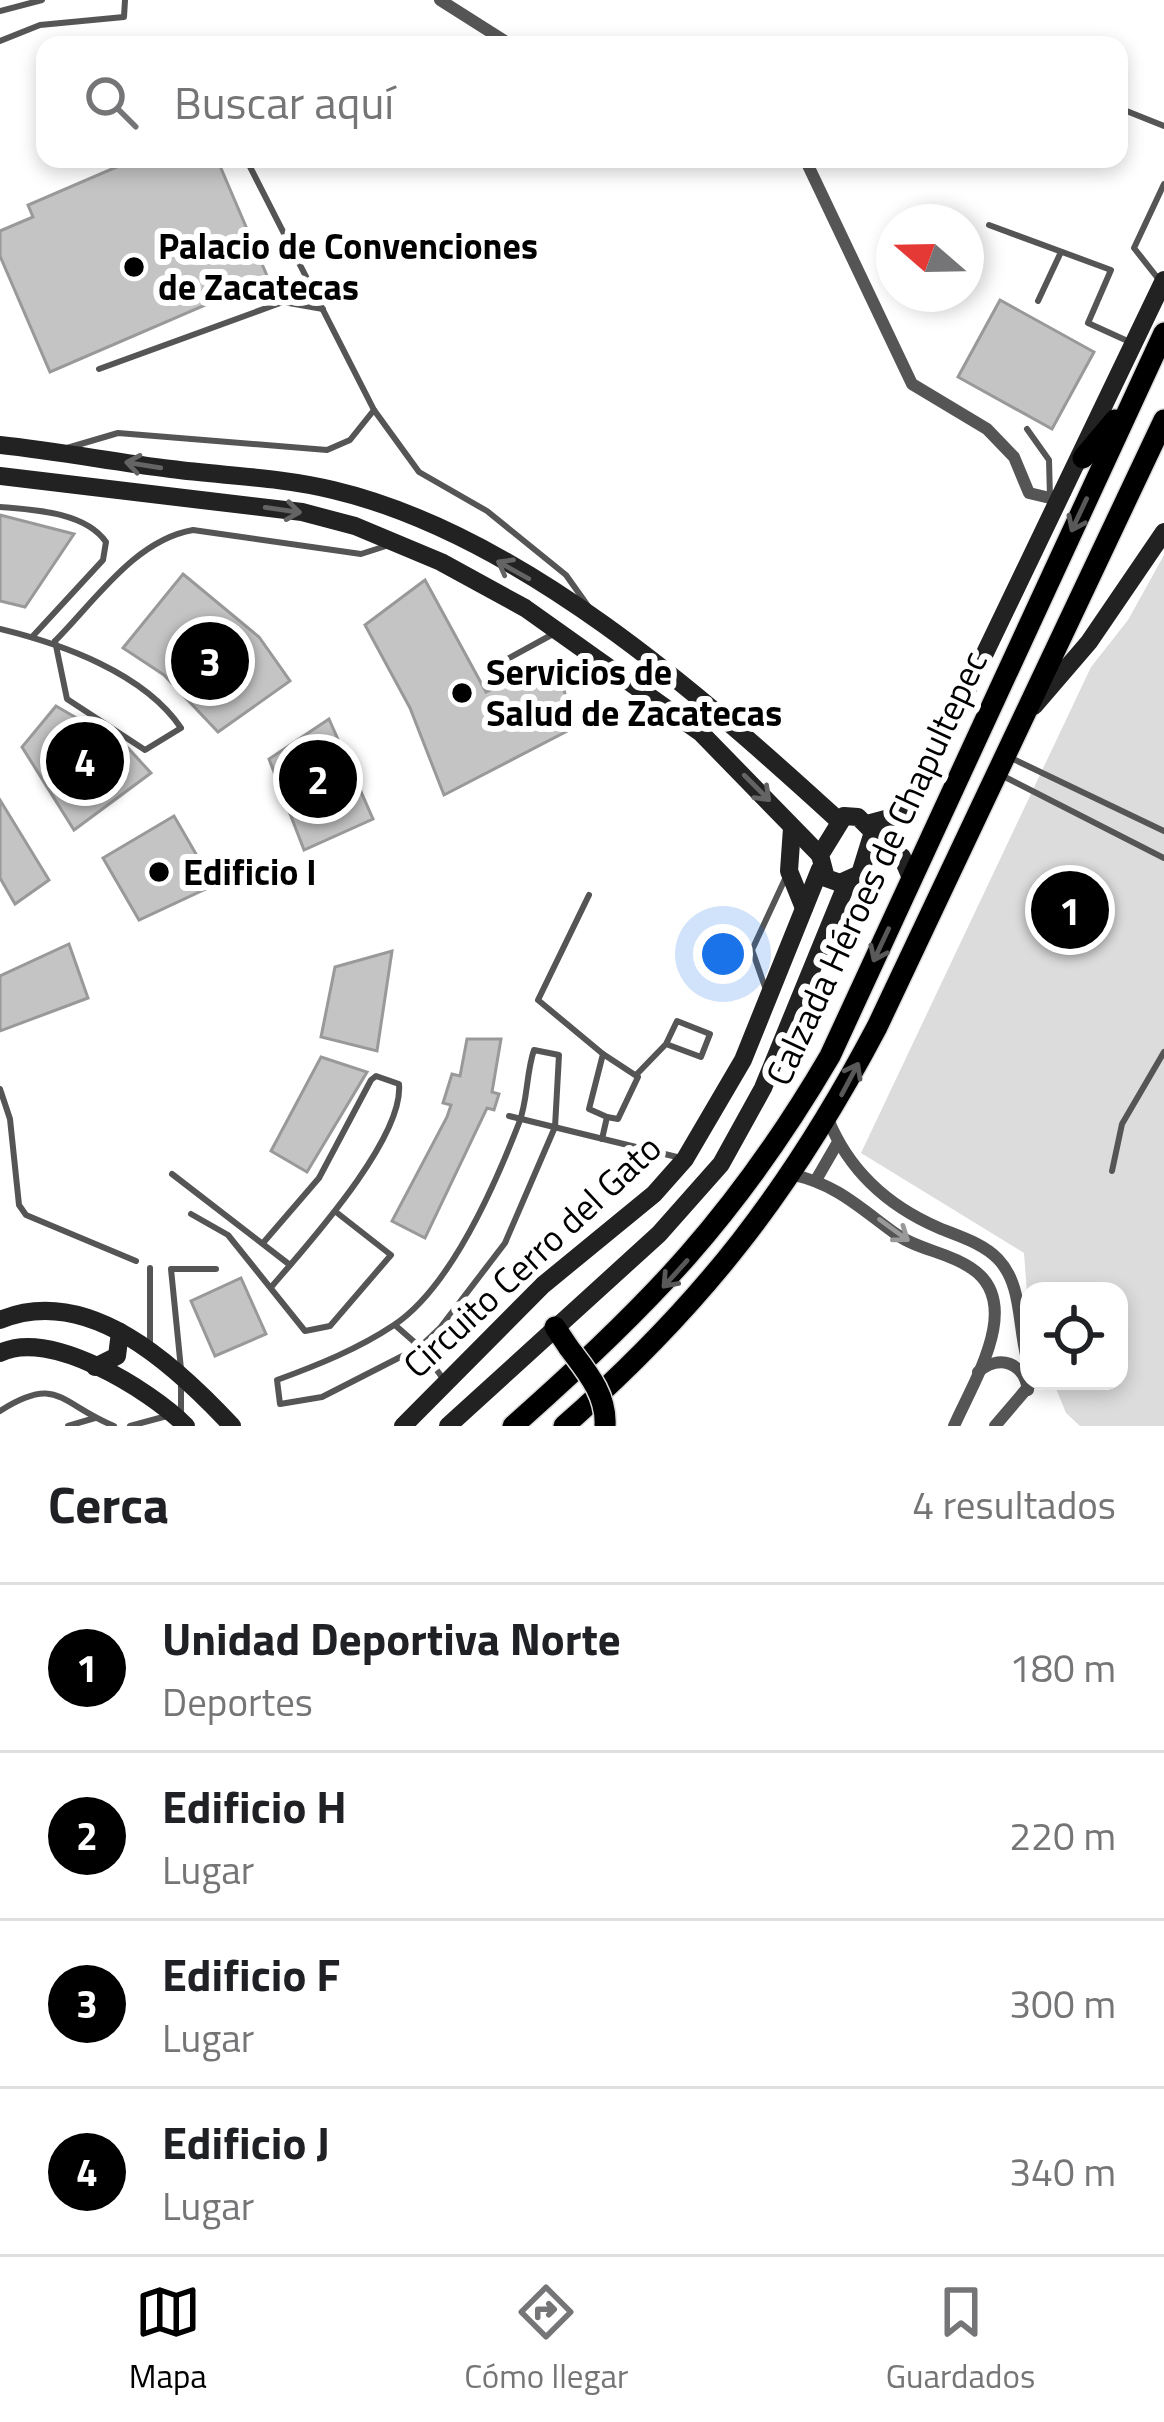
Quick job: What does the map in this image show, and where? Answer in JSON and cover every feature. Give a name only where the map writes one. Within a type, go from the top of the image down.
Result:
[{"type":"main road","name":"Calzada Héroes de Chapultepec","points":[[513,1426],[623,1328],[728,1213],[830,1056],[1164,333]]},
{"type":"main road","points":[[1083,458],[1134,397]]},
{"type":"main road","name":"Calzada Héroes de Chapultepec","points":[[564,1426],[686,1311],[805,1178],[828,1119],[1164,419]]},
{"type":"main road","points":[[554,1328],[593,1380],[606,1410],[605,1426]]},
{"type":"street","points":[[440,0],[497,36]]},
{"type":"street","points":[[809,168],[912,385],[987,429],[1014,457],[1025,490],[1058,495]]},
{"type":"street","points":[[867,824],[893,817],[914,801],[1058,495],[1083,458],[1163,282]]},
{"type":"street","points":[[0,445],[337,490],[435,526],[688,684],[838,820]]},
{"type":"street","points":[[0,476],[302,512],[441,562],[559,630],[701,733],[792,828],[820,862],[826,878],[848,883],[860,874],[872,849],[873,832],[851,815],[838,820],[820,862]]},
{"type":"street","points":[[1023,718],[1089,643],[1164,532]]},
{"type":"street","points":[[792,828],[789,871],[804,908]]},
{"type":"street","points":[[872,849],[902,857],[911,878]]},
{"type":"street","name":"Circuito Cerro del Gato","points":[[403,1426],[543,1286],[653,1194],[685,1159],[743,1060],[820,862]]},
{"type":"street","name":"Circuito Cerro del Gato","points":[[448,1426],[694,1199],[738,1138],[848,883]]},
{"type":"street","points":[[828,1119],[838,1142],[868,1182],[904,1213],[1000,1260],[1014,1284],[1020,1317]]},
{"type":"street","points":[[838,1142],[805,1178],[857,1200],[898,1236],[953,1258],[985,1278],[996,1309],[954,1426]]},
{"type":"street","points":[[857,1200],[868,1182]]},
{"type":"street","points":[[517,1311],[528,1329],[554,1328],[558,1300],[543,1286]]},
{"type":"street","points":[[0,1320],[30,1313],[74,1317],[120,1332],[181,1372],[232,1426]]},
{"type":"street","points":[[64,1350],[61,1335],[74,1317]]},
{"type":"street","points":[[95,1367],[117,1357],[120,1332]]},
{"type":"street","points":[[0,1353],[21,1342],[64,1350],[180,1420]]},
{"type":"street","points":[[976,1373],[991,1362],[1009,1362],[1020,1371]]},
{"type":"street","points":[[995,1426],[1026,1390]]},
{"type":"lane","points":[[0,11],[41,0]]},
{"type":"lane","points":[[0,41],[40,25],[124,17],[125,0]]},
{"type":"lane","points":[[1128,111],[1164,126]]},
{"type":"lane","points":[[251,168],[374,410],[419,472],[487,511],[566,575],[604,628]]},
{"type":"lane","points":[[1163,282],[1134,248],[1164,184]]},
{"type":"lane","points":[[989,225],[1111,270],[1088,323],[1135,344]]},
{"type":"lane","points":[[1037,302],[1061,252]]},
{"type":"lane","points":[[99,369],[283,302],[323,309]]},
{"type":"lane","points":[[56,451],[118,433],[327,451],[350,440],[374,410]]},
{"type":"lane","points":[[1027,429],[1049,460],[1058,495]]},
{"type":"lane","points":[[0,507],[39,511],[95,527],[106,542],[103,560],[32,637]]},
{"type":"lane","points":[[55,641],[149,546],[169,534],[193,530],[362,554],[396,543]]},
{"type":"lane","points":[[0,629],[55,641],[133,685],[181,728],[145,750],[67,700],[55,641]]},
{"type":"lane","points":[[500,663],[559,630]]},
{"type":"lane","points":[[1002,764],[1164,831]]},
{"type":"lane","points":[[1002,764],[1164,858]]},
{"type":"lane","points":[[770,995],[751,957],[789,871]]},
{"type":"lane","points":[[590,895],[538,1000],[602,1054],[637,1074]]},
{"type":"lane","points":[[602,1054],[590,1109],[618,1119],[637,1074],[666,1044],[677,1021],[710,1034],[701,1057],[666,1044]]},
{"type":"lane","points":[[534,1050],[559,1055],[555,1127],[505,1243],[421,1347],[322,1397],[280,1405],[278,1380],[336,1358],[395,1325],[429,1292],[459,1250],[521,1119],[534,1050]]},
{"type":"lane","points":[[1112,1171],[1121,1124],[1164,1052]]},
{"type":"lane","points":[[263,1243],[320,1178],[371,1080],[376,1076],[399,1084],[394,1117],[336,1212],[273,1285]]},
{"type":"lane","points":[[0,1089],[10,1119],[19,1205],[26,1215],[136,1261]]},
{"type":"lane","points":[[509,1116],[685,1159]]},
{"type":"lane","points":[[602,1139],[607,1118]]},
{"type":"lane","points":[[172,1174],[290,1265]]},
{"type":"lane","points":[[190,1214],[228,1235],[273,1285],[305,1331],[330,1326],[389,1259],[390,1252],[336,1212]]},
{"type":"lane","points":[[150,1268],[150,1352]]},
{"type":"lane","points":[[130,1426],[180,1420],[181,1372],[171,1269],[216,1269]]},
{"type":"lane","points":[[395,1325],[421,1347],[445,1382]]},
{"type":"lane","points":[[0,1411],[31,1392],[54,1391],[114,1426]]},
{"type":"lane","points":[[68,1426],[95,1418]]},
{"type":"shaded area","points":[[1164,555],[1164,1426],[1080,1426],[1066,1413],[1057,1390],[1128,1390],[1128,1282],[1026,1282],[1024,1253],[861,1153],[1091,667],[1128,620]]},
{"type":"building","name":"Palacio de Convenciones de Zacatecas","points":[[114,168],[221,168],[268,278],[50,372],[0,256],[0,231],[33,217],[28,205]]},
{"type":"building","points":[[1000,300],[1094,352],[1052,429],[958,377]]},
{"type":"building","points":[[0,515],[74,534],[25,607],[0,601]]},
{"type":"building","points":[[183,574],[259,637],[290,681],[218,732],[164,675],[123,648]]},
{"type":"building","points":[[425,580],[486,692],[555,660],[575,727],[444,795],[410,708],[365,625]]},
{"type":"building","points":[[56,706],[128,748],[151,773],[74,830],[22,747]]},
{"type":"building","points":[[329,719],[373,819],[304,850],[269,759]]},
{"type":"building","points":[[0,800],[49,880],[15,904],[0,878]]},
{"type":"building","name":"Edificio I","points":[[174,816],[214,885],[139,920],[103,858]]},
{"type":"building","points":[[69,944],[88,998],[0,1031],[0,976]]},
{"type":"building","points":[[392,951],[377,1051],[321,1037],[335,967]]},
{"type":"building","points":[[467,1039],[501,1039],[492,1092],[499,1094],[494,1110],[487,1108],[425,1238],[392,1221],[447,1117],[451,1105],[443,1103],[452,1074],[460,1076]]},
{"type":"building","points":[[321,1057],[367,1072],[307,1172],[271,1151]]},
{"type":"building","points":[[241,1278],[266,1334],[215,1356],[191,1301]]},
{"type":"place","name":"Palacio de Convenciones de Zacatecas","points":[[134,267]]},
{"type":"place","name":"Edificio F","points":[[210,661]]},
{"type":"place","name":"Servicios de Salud de Zacatecas","points":[[462,693]]},
{"type":"place","name":"Edificio J","points":[[85,761]]},
{"type":"place","name":"Edificio H","points":[[318,779]]},
{"type":"place","name":"Edificio I","points":[[159,872]]},
{"type":"place","name":"Unidad Deportiva Norte","points":[[1070,910]]}]
